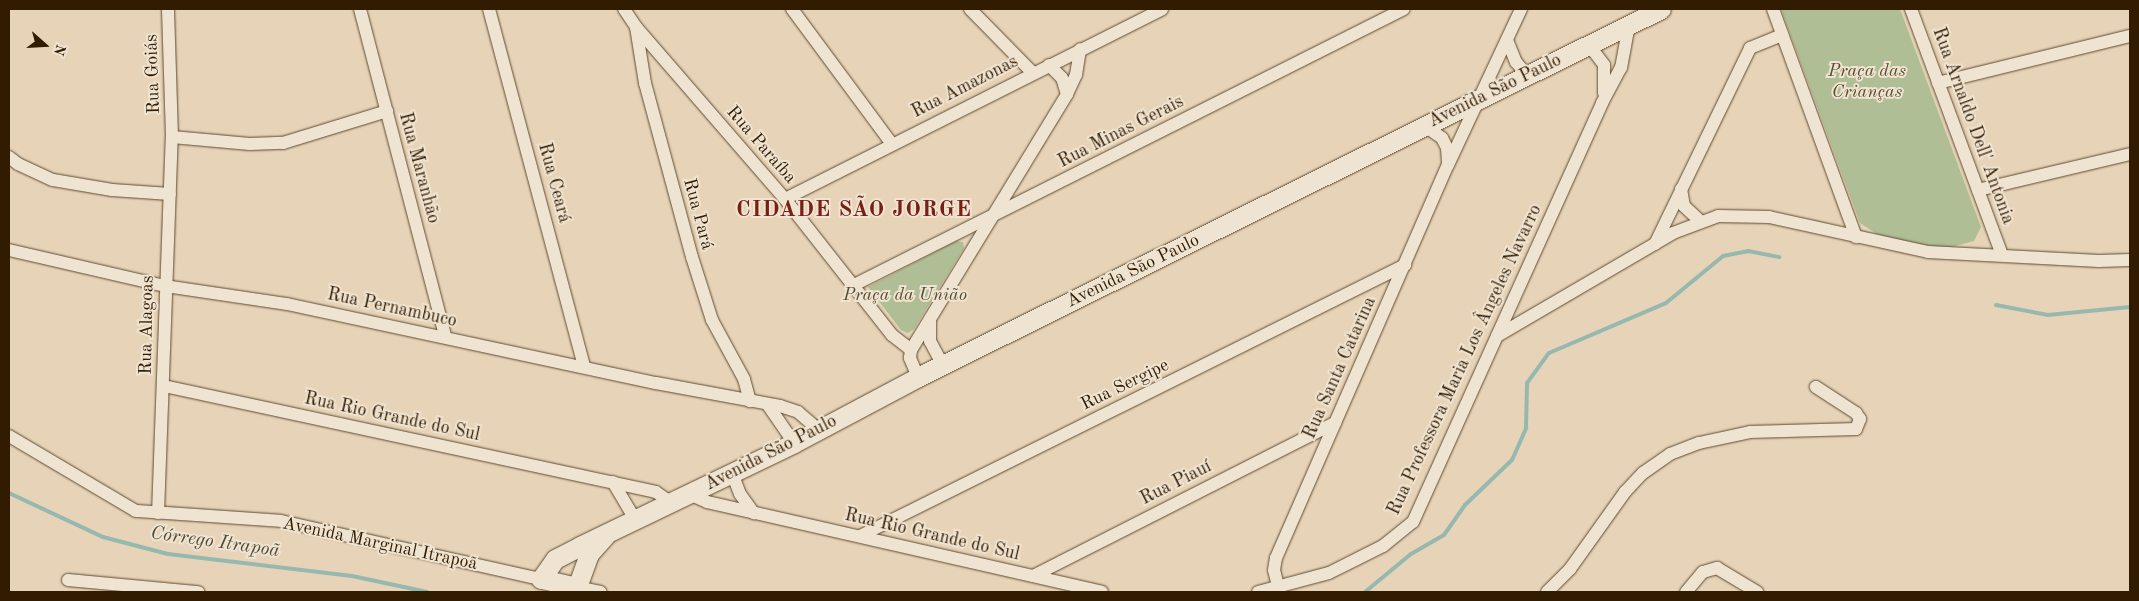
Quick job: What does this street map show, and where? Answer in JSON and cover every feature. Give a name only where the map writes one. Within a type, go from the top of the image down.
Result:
[{"type":"main road","name":"Avenida São Paulo","points":[[548,584],[555,559],[819,430],[918,377],[1661,9]]},
{"type":"main road","name":"Avenida São Paulo","points":[[577,587],[586,558],[605,536]]},
{"type":"main road","name":"Avenida Marginal Itrapoã","points":[[548,584],[577,587]]},
{"type":"street","name":"Rua Goiás","points":[[168,9],[172,137]]},
{"type":"street","name":"Rua Maranhão","points":[[360,9],[445,336]]},
{"type":"street","name":"Rua Paraíba","points":[[624,9],[636,28],[785,199],[892,335],[911,350]]},
{"type":"street","points":[[792,9],[892,144]]},
{"type":"street","points":[[970,9],[1032,72]]},
{"type":"street","name":"Rua Amazonas","points":[[785,199],[1032,72],[1162,9]]},
{"type":"street","name":"Rua Minas Gerais","points":[[854,285],[995,216],[1404,9]]},
{"type":"street","name":"Rua Santa Catarina","points":[[1278,586],[1274,570],[1276,558],[1448,165],[1521,9]]},
{"type":"street","points":[[1773,9],[1856,237]]},
{"type":"street","name":"Rua Ceará","points":[[491,10],[584,367]]},
{"type":"street","name":"Rua Arnaldo Dell' Antonia","points":[[1914,10],[1938,83],[2002,254]]},
{"type":"street","name":"Rua Professora Maria Los Ângeles Navarro","points":[[1278,586],[1329,572],[1384,546],[1413,522],[1602,103],[1621,68],[1629,25]]},
{"type":"street","name":"Rua Pará","points":[[636,28],[646,84],[692,257],[712,320],[744,379],[750,401]]},
{"type":"street","points":[[1655,244],[1750,48],[1783,35]]},
{"type":"street","points":[[1938,83],[2130,36]]},
{"type":"street","points":[[1507,40],[1516,62],[1527,75]]},
{"type":"street","name":"Rua Professora Maria Los Ângeles Navarro","points":[[1589,45],[1601,58],[1605,72],[1602,103]]},
{"type":"street","points":[[918,377],[910,358],[911,350],[995,216],[1067,94],[1076,76],[1080,49]]},
{"type":"street","points":[[1049,65],[1062,78],[1067,94]]},
{"type":"street","points":[[172,137],[250,144],[283,143],[387,111]]},
{"type":"street","points":[[1425,126],[1442,138],[1447,148],[1448,165]]},
{"type":"street","name":"Rua Alagoas","points":[[158,513],[172,137]]},
{"type":"street","points":[[1978,190],[2130,154]]},
{"type":"street","points":[[9,157],[53,180],[170,194]]},
{"type":"street","points":[[1681,189],[1684,206],[1700,221]]},
{"type":"street","points":[[1497,336],[1655,244],[1700,221],[1718,216],[1769,216],[1928,252],[2002,254],[2100,261],[2130,260]]},
{"type":"street","name":"Rua Pernambuco","points":[[9,250],[165,286],[287,304],[750,401],[798,412],[819,430]]},
{"type":"street","name":"Rua Sergipe","points":[[860,536],[1405,265]]},
{"type":"street","points":[[930,318],[930,341],[943,365]]},
{"type":"street","name":"Rua Rio Grande do Sul","points":[[164,386],[613,482],[656,492],[671,503]]},
{"type":"street","points":[[1546,592],[1570,569],[1624,492],[1643,473],[1670,454],[1699,443],[1750,432],[1856,430],[1860,419],[1856,414],[1816,387]]},
{"type":"street","points":[[768,405],[794,442]]},
{"type":"street","name":"Rua Piauí","points":[[1033,576],[1335,423]]},
{"type":"street","name":"Avenida Marginal Itrapoã","points":[[9,436],[112,500],[136,511],[281,522],[548,584]]},
{"type":"street","points":[[732,473],[740,494],[754,512]]},
{"type":"street","points":[[613,482],[636,521]]},
{"type":"street","name":"Rua Rio Grande do Sul","points":[[690,494],[707,502],[1102,592]]},
{"type":"street","points":[[1686,592],[1703,572],[1717,568],[1724,569],[1757,592]]},
{"type":"street","points":[[68,580],[198,592]]},
{"type":"street","points":[[1258,592],[1278,586]]},
{"type":"street","name":"Avenida Marginal Itrapoã","points":[[577,587],[600,592]]},
{"type":"green space","name":"Praça das Crianças","points":[[1781,9],[1900,9],[1981,227],[1974,241],[1947,248],[1907,242],[1877,234],[1860,223]]},
{"type":"green space","name":"Praça da União","points":[[956,241],[963,242],[964,248],[914,329],[908,333],[901,330],[868,287]]},
{"type":"waterway","points":[[1365,592],[1411,554],[1444,535],[1465,505],[1512,460],[1526,428],[1527,383],[1549,353],[1666,303],[1723,256],[1748,251],[1779,257]]},
{"type":"waterway","points":[[1996,305],[2048,315],[2130,307]]},
{"type":"waterway","name":"Córrego Itrapoã","points":[[9,493],[103,537],[168,554],[352,576],[427,592]]},
{"type":"district","name":"CIDADE SÃO JORGE","points":[[854,211]]}]
